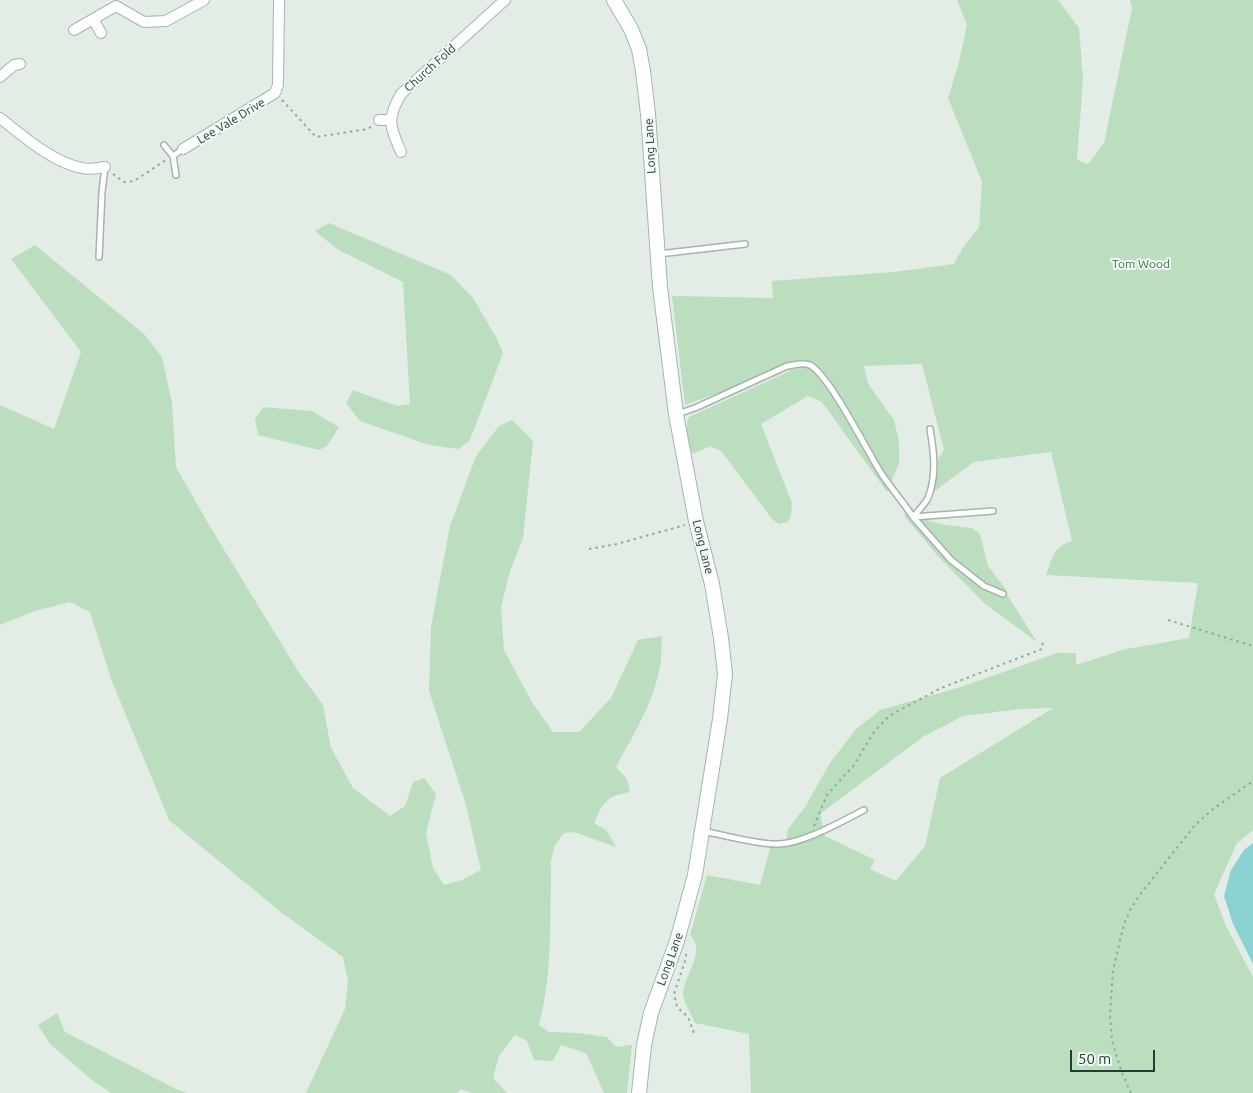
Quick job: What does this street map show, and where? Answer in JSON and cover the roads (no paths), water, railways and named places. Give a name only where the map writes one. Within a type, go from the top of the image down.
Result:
[{"type":"street","points":[[74,30],[116,6],[144,22],[166,22],[204,0]]},
{"type":"street","name":"Lee Vale Drive","points":[[183,149],[275,93],[278,86],[279,0]]},
{"type":"street","name":"Church Fold","points":[[390,120],[394,105],[401,94],[505,0]]},
{"type":"street","name":"Long Lane","points":[[614,0],[631,29],[643,72],[648,114],[657,254],[676,414],[696,521],[712,584],[722,638],[725,674],[720,719],[695,876],[677,941],[651,1013],[644,1045],[639,1093]]},
{"type":"street","points":[[93,19],[101,33]]},
{"type":"street","points":[[0,77],[14,65],[20,64]]},
{"type":"street","points":[[0,118],[38,147],[70,165],[89,169],[105,167]]},
{"type":"street","points":[[379,120],[390,120],[393,134],[401,152]]},
{"type":"lane","points":[[164,145],[173,156],[176,176]]},
{"type":"lane","points":[[173,156],[183,149]]},
{"type":"lane","points":[[99,257],[105,167]]},
{"type":"lane","points":[[657,254],[745,244]]},
{"type":"lane","points":[[676,414],[695,408],[787,366],[803,363],[811,366],[829,386],[880,472],[913,517],[951,560],[984,586],[1003,594]]},
{"type":"lane","points":[[913,517],[928,499],[932,484],[934,455],[930,429]]},
{"type":"lane","points":[[913,517],[993,511]]},
{"type":"lane","points":[[702,831],[779,844],[835,825],[864,810]]},
{"type":"water","points":[[1253,843],[1253,964],[1233,924],[1224,896],[1231,870],[1244,850]]},
{"type":"park label","name":"Tom Wood","points":[[1141,264]]}]
